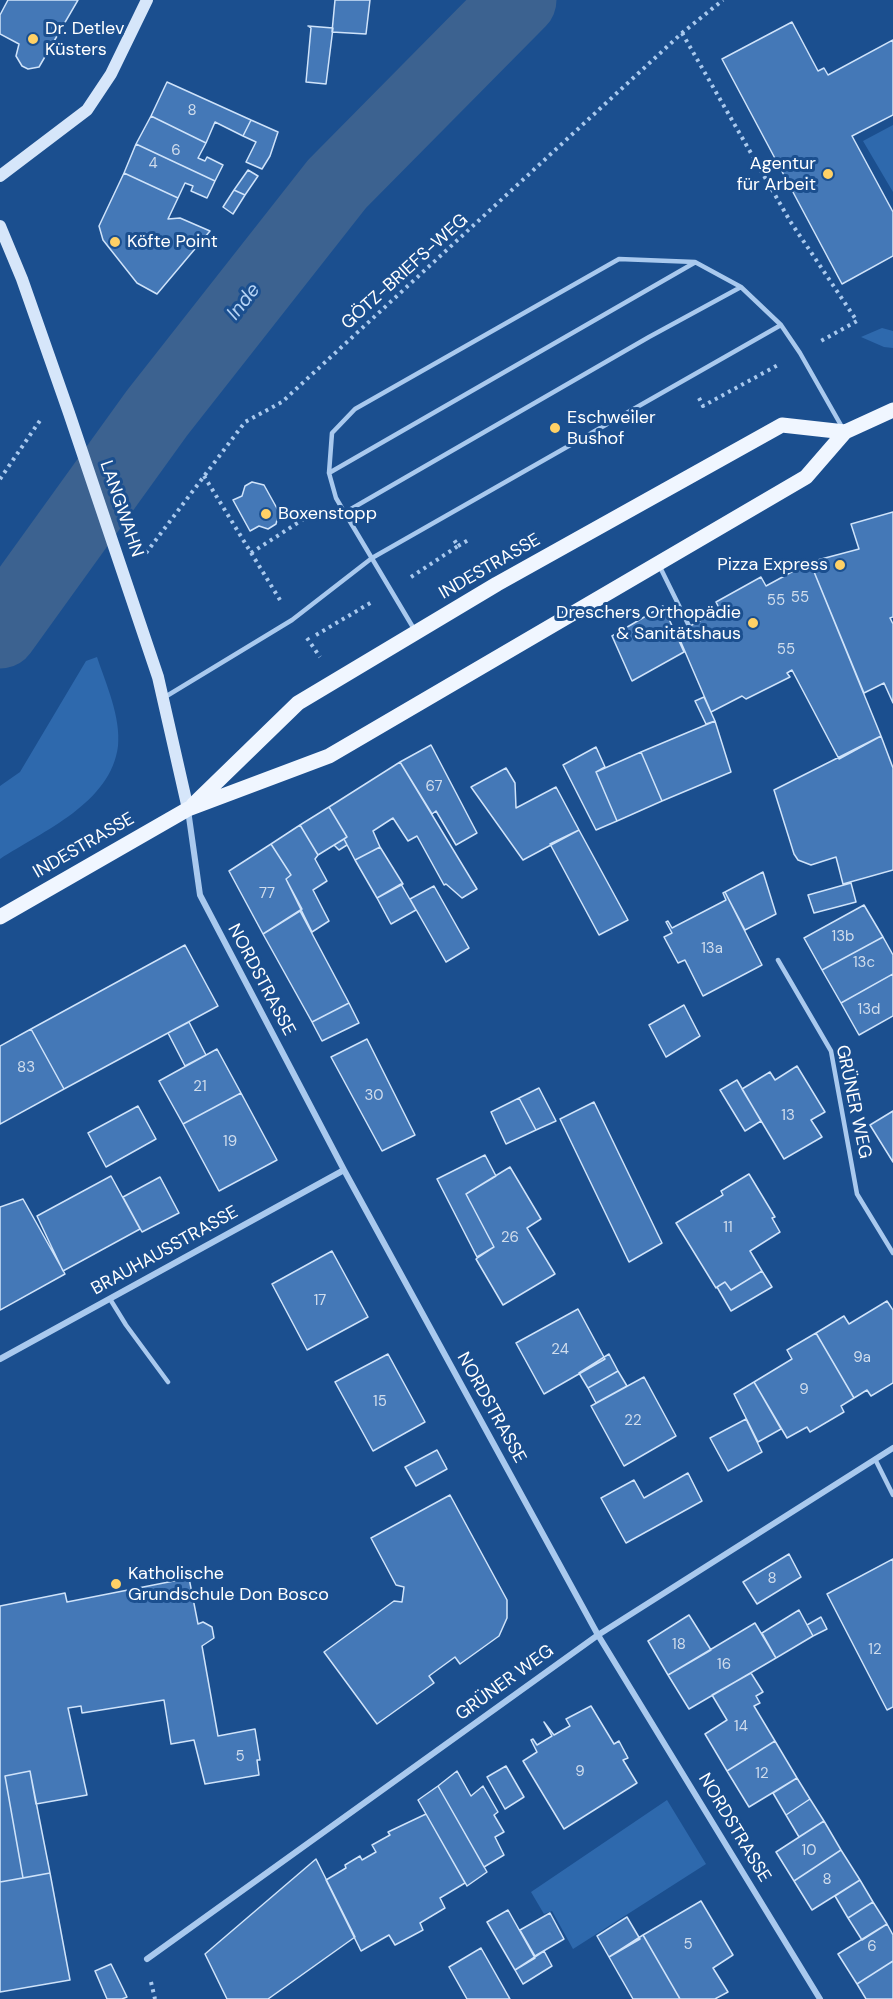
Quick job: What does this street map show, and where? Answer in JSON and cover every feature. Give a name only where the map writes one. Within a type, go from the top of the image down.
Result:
[{"type":"main road","points":[[0,176],[87,110],[111,74],[147,0]]},
{"type":"main road","name":"LANGWAHN","points":[[0,226],[121,562],[164,698],[188,810]]},
{"type":"main road","name":"INDESTRASSE","points":[[0,917],[188,810],[329,756],[806,477],[845,432],[893,410]]},
{"type":"main road","name":"INDESTRASSE","points":[[188,810],[298,704],[496,584],[782,425],[845,432]]},
{"type":"street","name":"NORDSTRASSE","points":[[188,810],[200,895],[344,1170],[598,1635],[820,1999]]},
{"type":"street","name":"BRAUHAUSSTRASSE","points":[[0,1359],[344,1170]]},
{"type":"street","name":"GRÜNER WEG","points":[[147,1959],[598,1635],[893,1448]]},
{"type":"lane","points":[[416,633],[336,498],[329,472],[332,433],[355,409],[619,259],[695,262],[741,287],[781,325],[800,353],[845,432]]},
{"type":"lane","points":[[329,472],[695,262]]},
{"type":"lane","points":[[344,513],[649,337],[741,287]]},
{"type":"lane","points":[[164,698],[292,620],[372,558],[781,325]]},
{"type":"lane","points":[[658,563],[689,626]]},
{"type":"lane","name":"GRÜNER WEG","points":[[778,960],[831,1051],[857,1194],[893,1253]]},
{"type":"lane","points":[[110,1299],[168,1382]]},
{"type":"lane","points":[[875,1459],[893,1495]]},
{"type":"path","name":"GÖTZ-BRIEFS-WEG","points":[[126,579],[245,422],[282,402],[492,211],[682,33],[723,0]]},
{"type":"path","points":[[682,33],[790,221],[856,321]]},
{"type":"path","points":[[0,479],[25,439],[62,393]]},
{"type":"path","points":[[458,546],[470,539]]},
{"type":"shaded area","points":[[893,125],[893,192],[863,141]]},
{"type":"shaded area","points":[[882,328],[893,331],[893,348],[884,347],[861,337]]},
{"type":"shaded area","points":[[97,657],[117,724],[118,746],[113,766],[103,784],[72,813],[0,859],[0,786],[20,772],[86,661]]},
{"type":"shaded area","points":[[667,1800],[706,1864],[573,1949],[552,1911],[544,1914],[531,1892]]},
{"type":"building","name":"Dr. Detlev Küsters","points":[[8,0],[78,0],[39,67],[28,69],[22,66],[16,56],[19,44],[0,34],[0,15]]},
{"type":"building","points":[[335,0],[370,0],[366,34],[332,32]]},
{"type":"building","name":"Agentur für Arbeit","points":[[792,22],[818,71],[824,68],[828,75],[893,40],[893,115],[852,136],[893,212],[893,256],[842,284],[722,59]]},
{"type":"building","points":[[308,26],[333,28],[326,84],[306,82],[311,28]]},
{"type":"building","points":[[167,82],[251,120],[243,136],[215,122],[206,143],[151,116]]},
{"type":"building","points":[[151,116],[206,143],[198,158],[205,161],[207,157],[223,165],[215,181],[136,144]]},
{"type":"building","points":[[251,120],[278,132],[270,156],[262,169],[246,162],[256,142],[243,136]]},
{"type":"building","points":[[136,144],[215,181],[207,198],[191,191],[193,186],[185,183],[178,198],[124,173]]},
{"type":"building","points":[[248,170],[258,176],[245,195],[234,190]]},
{"type":"building","points":[[124,173],[178,198],[168,219],[180,218],[210,231],[157,294],[137,283],[103,240],[99,226]]},
{"type":"building","points":[[234,190],[245,195],[233,214],[223,207]]},
{"type":"building","points":[[252,482],[264,485],[279,512],[276,524],[268,529],[259,526],[250,531],[233,500],[242,496],[245,486]]},
{"type":"building","points":[[893,512],[893,617],[890,618],[893,624],[893,703],[884,683],[864,693],[810,562],[859,549],[851,524]]},
{"type":"building","points":[[810,562],[881,736],[839,759],[792,670],[787,673],[790,677],[746,699],[742,696],[711,712],[677,633],[720,610],[716,602],[761,577],[766,586]]},
{"type":"building","points":[[663,606],[684,652],[632,681],[612,636]]},
{"type":"building","points":[[704,697],[715,721],[706,724],[695,701]]},
{"type":"building","points":[[715,721],[731,772],[662,801],[641,752]]},
{"type":"building","points":[[881,736],[893,768],[893,870],[843,884],[836,857],[811,865],[798,860],[794,854],[774,790]]},
{"type":"building","points":[[431,745],[477,833],[456,845],[436,811],[432,814],[400,762]]},
{"type":"building","points":[[596,747],[605,767],[596,772],[617,821],[596,830],[563,765]]},
{"type":"building","points":[[641,752],[662,801],[617,821],[596,772]]},
{"type":"building","points":[[400,762],[477,889],[462,898],[446,884],[444,885],[417,836],[408,841],[393,818],[373,831],[380,847],[355,860],[344,839],[347,837],[329,807]]},
{"type":"building","points":[[506,768],[515,783],[516,808],[556,787],[579,830],[523,860],[471,787]]},
{"type":"building","points":[[329,807],[347,837],[318,855],[300,825]]},
{"type":"building","points":[[300,825],[318,855],[315,859],[327,881],[313,890],[329,921],[312,932],[286,879],[291,875],[271,844]]},
{"type":"building","points":[[579,830],[628,920],[599,935],[550,844]]},
{"type":"building","points":[[344,839],[347,845],[339,850],[334,845]]},
{"type":"building","points":[[271,844],[291,875],[286,879],[302,909],[263,934],[229,871]]},
{"type":"building","points":[[380,847],[403,884],[377,898],[355,860]]},
{"type":"building","points":[[763,872],[776,914],[745,930],[725,892]]},
{"type":"building","points":[[851,883],[856,902],[814,913],[808,895]]},
{"type":"building","points":[[401,884],[416,910],[391,924],[377,898]]},
{"type":"building","points":[[434,886],[469,948],[446,962],[410,899]]},
{"type":"building","points":[[725,892],[762,965],[703,996],[685,960],[678,963],[664,937],[672,933],[666,922],[668,921],[672,928],[726,900],[723,893]]},
{"type":"building","points":[[864,905],[883,937],[822,970],[804,938]]},
{"type":"building","points":[[300,911],[349,1003],[312,1022],[263,934]]},
{"type":"building","points":[[883,937],[893,955],[893,974],[841,1003],[822,970]]},
{"type":"building","points":[[185,945],[218,1006],[64,1089],[31,1029]]},
{"type":"building","points":[[893,974],[893,1016],[859,1035],[841,1003]]},
{"type":"building","points":[[349,1003],[359,1023],[322,1041],[312,1022]]},
{"type":"building","points":[[684,1005],[700,1036],[666,1057],[649,1025]]},
{"type":"building","points":[[189,1022],[206,1055],[185,1066],[168,1033]]},
{"type":"building","points":[[31,1029],[64,1089],[0,1124],[0,1046]]},
{"type":"building","points":[[367,1039],[415,1135],[382,1151],[331,1057]]},
{"type":"building","points":[[217,1049],[241,1093],[183,1124],[159,1081]]},
{"type":"building","points":[[797,1066],[825,1112],[811,1120],[822,1137],[784,1159],[742,1089],[770,1072],[775,1080]]},
{"type":"building","points":[[737,1080],[761,1121],[745,1131],[720,1090]]},
{"type":"building","points":[[539,1088],[556,1121],[536,1130],[519,1098]]},
{"type":"building","points":[[241,1093],[277,1160],[219,1191],[183,1124]]},
{"type":"building","points":[[519,1098],[536,1130],[506,1144],[491,1112]]},
{"type":"building","points":[[594,1102],[662,1243],[629,1262],[560,1119]]},
{"type":"building","points":[[138,1106],[156,1139],[106,1167],[88,1133]]},
{"type":"building","points":[[893,1111],[893,1162],[870,1125]]},
{"type":"building","points":[[485,1155],[496,1176],[466,1194],[494,1247],[477,1257],[437,1179]]},
{"type":"building","points":[[510,1167],[541,1219],[527,1228],[555,1274],[503,1305],[476,1259],[494,1247],[466,1194]]},
{"type":"building","points":[[749,1174],[775,1217],[772,1218],[780,1232],[750,1251],[762,1271],[731,1290],[725,1282],[716,1288],[676,1223],[723,1195],[721,1191]]},
{"type":"building","points":[[111,1176],[140,1229],[63,1271],[37,1216]]},
{"type":"building","points":[[160,1177],[179,1213],[142,1232],[123,1197]]},
{"type":"building","points":[[23,1199],[65,1274],[0,1310],[0,1207]]},
{"type":"building","points":[[332,1251],[368,1317],[307,1350],[272,1284]]},
{"type":"building","points":[[762,1271],[772,1287],[731,1311],[717,1287],[725,1282],[731,1290]]},
{"type":"building","points":[[887,1301],[893,1310],[893,1383],[871,1396],[867,1390],[854,1398],[816,1333],[844,1316],[849,1324]]},
{"type":"building","points":[[578,1309],[605,1359],[544,1394],[516,1343]]},
{"type":"building","points":[[816,1333],[854,1398],[841,1406],[844,1412],[810,1432],[807,1427],[787,1438],[754,1382],[792,1359],[787,1350]]},
{"type":"building","points":[[388,1354],[425,1422],[373,1451],[335,1382]]},
{"type":"building","points":[[609,1354],[618,1371],[588,1388],[579,1373]]},
{"type":"building","points":[[618,1371],[627,1386],[596,1403],[588,1388]]},
{"type":"building","points":[[644,1377],[676,1436],[624,1466],[591,1406]]},
{"type":"building","points":[[754,1382],[781,1429],[758,1442],[734,1394]]},
{"type":"building","points":[[746,1419],[762,1452],[728,1471],[710,1438]]},
{"type":"building","points":[[437,1450],[447,1469],[416,1486],[405,1467]]},
{"type":"building","points":[[688,1473],[702,1501],[626,1543],[601,1498],[634,1480],[644,1498]]},
{"type":"building","points":[[450,1495],[507,1600],[507,1618],[499,1636],[460,1664],[455,1657],[429,1676],[434,1683],[377,1724],[324,1652],[394,1601],[402,1602],[404,1587],[396,1585],[371,1538]]},
{"type":"building","points":[[789,1554],[801,1577],[757,1604],[743,1582]]},
{"type":"building","points":[[893,1559],[893,1707],[887,1710],[827,1594]]},
{"type":"building","points":[[189,1578],[198,1624],[203,1622],[212,1627],[214,1638],[202,1646],[218,1736],[255,1729],[260,1760],[257,1760],[259,1775],[205,1784],[194,1740],[171,1744],[164,1700],[82,1713],[81,1706],[68,1708],[87,1795],[36,1804],[30,1771],[5,1776],[23,1878],[0,1882],[0,1606],[65,1593],[67,1602]]},
{"type":"building","points":[[799,1610],[813,1636],[776,1658],[762,1633]]},
{"type":"building","points":[[689,1615],[711,1650],[668,1675],[648,1641]]},
{"type":"building","points":[[821,1617],[827,1629],[813,1636],[807,1625]]},
{"type":"building","points":[[755,1623],[776,1658],[689,1709],[668,1675]]},
{"type":"building","points":[[751,1673],[763,1692],[756,1696],[760,1703],[754,1706],[775,1741],[727,1771],[705,1734],[727,1720],[712,1695]]},
{"type":"building","points":[[591,1706],[614,1744],[619,1741],[628,1758],[623,1760],[637,1783],[564,1829],[523,1761],[537,1752],[531,1740],[533,1739],[537,1745],[552,1736],[544,1722],[554,1735],[570,1726],[566,1719]]},
{"type":"building","points":[[775,1741],[797,1778],[749,1807],[727,1771]]},
{"type":"building","points":[[506,1766],[524,1797],[505,1809],[487,1777]]},
{"type":"building","points":[[30,1771],[50,1873],[23,1878],[5,1776]]},
{"type":"building","points":[[457,1771],[471,1796],[483,1786],[498,1812],[494,1815],[504,1832],[495,1837],[504,1855],[484,1867],[438,1786]]},
{"type":"building","points":[[797,1778],[810,1799],[786,1815],[773,1793]]},
{"type":"building","points":[[438,1786],[487,1872],[467,1886],[418,1800]]},
{"type":"building","points":[[810,1799],[824,1821],[799,1837],[786,1815]]},
{"type":"building","points":[[426,1814],[465,1883],[440,1898],[445,1908],[420,1923],[423,1930],[395,1945],[389,1935],[361,1951],[326,1880],[360,1856],[362,1860],[376,1852],[372,1845],[390,1835],[388,1832]]},
{"type":"building","points":[[824,1821],[841,1850],[794,1881],[776,1852]]},
{"type":"building","points":[[841,1850],[860,1880],[812,1910],[794,1881]]},
{"type":"building","points":[[316,1859],[355,1937],[268,1999],[227,1999],[205,1954]]},
{"type":"building","points":[[50,1873],[70,1980],[0,1992],[0,1882]]},
{"type":"building","points":[[860,1880],[873,1902],[848,1918],[835,1896]]},
{"type":"building","points":[[701,1901],[733,1955],[713,1968],[728,1992],[715,1999],[680,1999],[643,1935]]},
{"type":"building","points":[[873,1902],[887,1924],[862,1940],[848,1918]]},
{"type":"building","points":[[508,1910],[535,1958],[515,1970],[487,1922]]},
{"type":"building","points":[[550,1913],[564,1939],[535,1956],[520,1930]]},
{"type":"building","points":[[627,1917],[640,1939],[609,1957],[597,1936]]},
{"type":"building","points":[[887,1924],[893,1935],[893,1961],[857,1984],[838,1954]]},
{"type":"building","points":[[643,1935],[680,1999],[633,1999],[609,1957]]},
{"type":"building","points":[[481,1948],[510,1999],[467,1999],[449,1967]]},
{"type":"building","points":[[544,1951],[552,1966],[523,1984],[515,1970]]},
{"type":"building","points":[[893,1961],[893,1999],[866,1999],[857,1984]]},
{"type":"building","points":[[111,1964],[127,1997],[122,1999],[107,1999],[95,1971]]},
{"type":"waterway","name":"Inde","points":[[0,631],[157,413],[337,184],[519,0]]},
{"type":"place","name":"Dr. Detlev Küsters","points":[[33,39]]},
{"type":"place","name":"Agentur für Arbeit","points":[[828,174]]},
{"type":"place","name":"Köfte Point","points":[[115,242]]},
{"type":"place","name":"Eschweiler Bushof","points":[[555,428]]},
{"type":"place","name":"Boxenstopp","points":[[266,514]]},
{"type":"place","name":"Pizza Express","points":[[840,565]]},
{"type":"place","name":"Dreschers Orthopädie & Sanitätshaus","points":[[753,623]]},
{"type":"place","name":"Katholische Grundschule Don Bosco","points":[[116,1584]]}]
